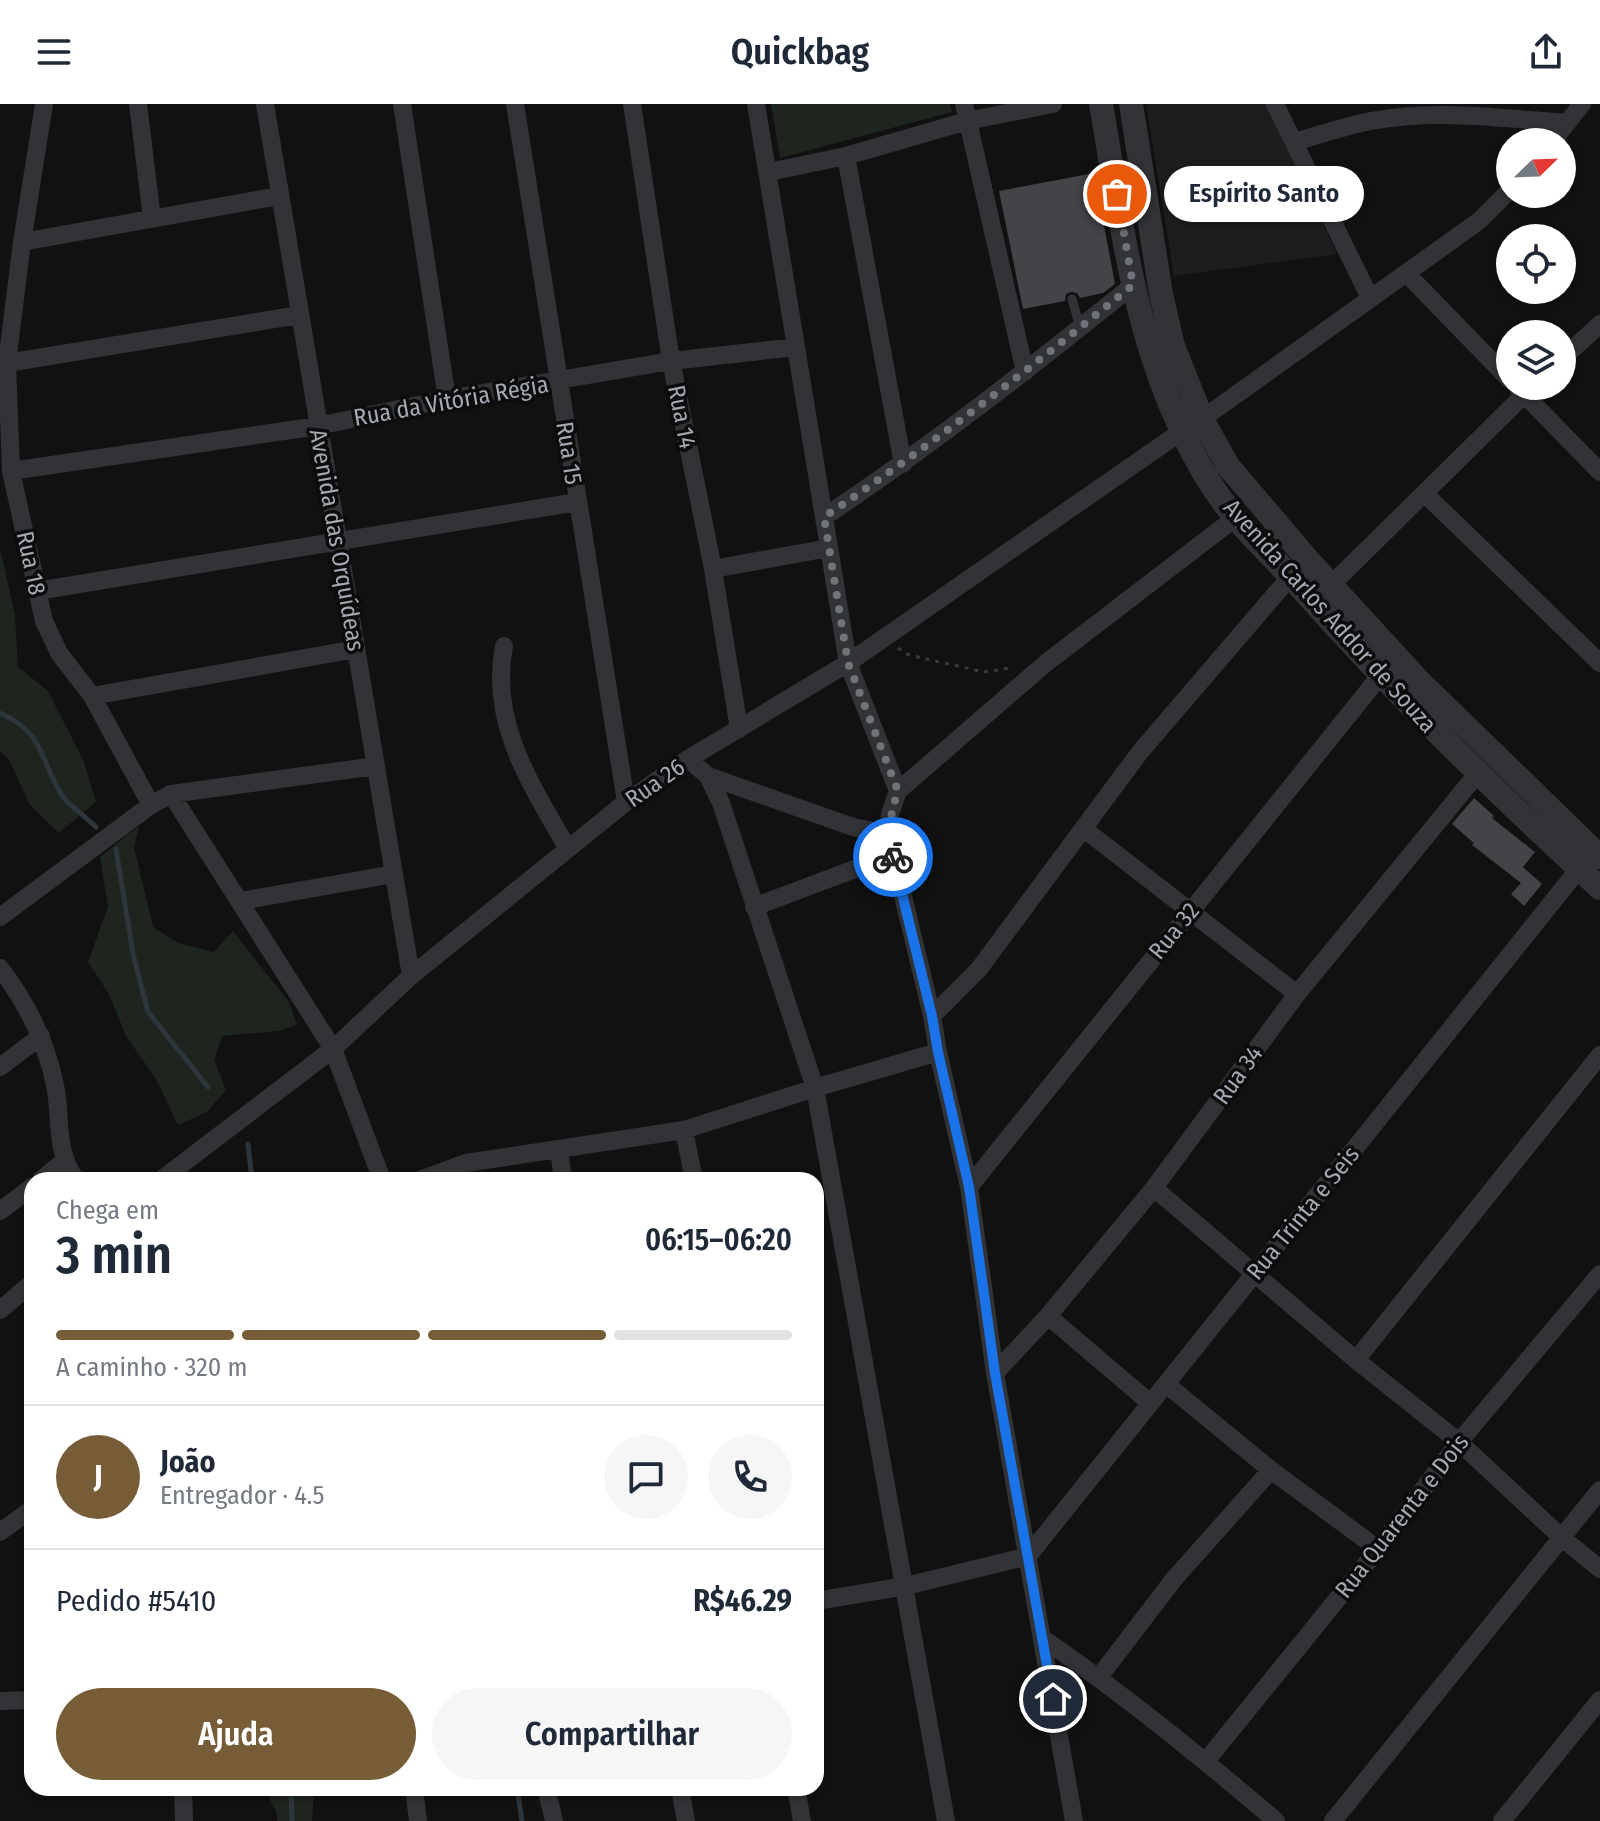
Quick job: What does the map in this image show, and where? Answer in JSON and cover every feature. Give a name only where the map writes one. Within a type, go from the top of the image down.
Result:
[{"type":"street","name":"Rua 18","points":[[44,104],[7,363],[11,471],[44,621],[59,653],[92,696],[151,805]]},
{"type":"street","points":[[138,104],[152,219]]},
{"type":"street","name":"Avenida das Orquídeas","points":[[265,104],[411,976]]},
{"type":"street","points":[[402,104],[447,399]]},
{"type":"street","name":"Rua 15","points":[[515,104],[626,802]]},
{"type":"street","name":"Rua 14","points":[[632,104],[671,361],[713,569],[739,729]]},
{"type":"street","points":[[756,104],[848,663],[898,791]]},
{"type":"street","points":[[769,172],[846,156],[965,112],[1053,104]]},
{"type":"street","name":"Avenida Carlos Addor de Souza","points":[[1101,104],[1133,285],[1151,354],[1192,425],[1419,681],[1593,855],[1600,888]]},
{"type":"street","name":"Avenida Carlos Addor de Souza","points":[[1131,104],[1161,294],[1208,479],[1235,518],[1380,676],[1477,774],[1593,855]]},
{"type":"street","points":[[1275,104],[1370,298]]},
{"type":"street","points":[[1563,128],[1582,104]]},
{"type":"street","points":[[965,112],[1025,372]]},
{"type":"street","points":[[1294,142],[1370,121],[1417,116],[1464,115],[1567,123]]},
{"type":"street","points":[[846,156],[903,464]]},
{"type":"street","points":[[22,242],[279,196]]},
{"type":"street","name":"Rua 26","points":[[172,1172],[333,1049],[411,976],[626,802],[688,759],[883,639],[1192,425],[1479,221],[1496,204]]},
{"type":"street","points":[[1406,273],[1496,366]]},
{"type":"street","points":[[824,517],[903,464],[1133,285]]},
{"type":"street","points":[[7,363],[299,315]]},
{"type":"street","points":[[1576,346],[1600,324]]},
{"type":"street","name":"Rua da Vitória Régia","points":[[11,471],[318,426],[447,399],[671,361],[796,347]]},
{"type":"street","points":[[1331,585],[1513,400]]},
{"type":"street","points":[[1534,400],[1600,472]]},
{"type":"street","points":[[1424,493],[1600,663]]},
{"type":"street","points":[[37,591],[577,502]]},
{"type":"street","points":[[1074,1821],[995,1373],[969,1187],[932,1016],[892,855],[888,834],[890,814],[898,791],[1046,663],[1235,518]]},
{"type":"street","points":[[713,569],[829,548]]},
{"type":"street","points":[[932,1016],[979,969],[1140,752],[1291,576]]},
{"type":"street","points":[[504,646],[498,673],[508,736],[568,849]]},
{"type":"street","points":[[92,696],[356,649]]},
{"type":"street","name":"Rua 32","points":[[969,1187],[1380,676]]},
{"type":"street","points":[[688,759],[708,776],[853,827],[888,834]]},
{"type":"street","points":[[0,917],[151,805],[171,794],[376,766]]},
{"type":"street","name":"Rua 34","points":[[995,1373],[1048,1316],[1154,1188],[1297,994],[1477,774]]},
{"type":"street","points":[[708,776],[721,803],[815,1088],[946,1821]]},
{"type":"street","points":[[171,794],[333,1049],[379,1172]]},
{"type":"street","points":[[1084,829],[1297,994]]},
{"type":"street","points":[[754,907],[892,855]]},
{"type":"street","name":"Rua Trinta e Seis","points":[[1028,1556],[1149,1402],[1593,855]]},
{"type":"street","points":[[241,901],[394,874]]},
{"type":"street","points":[[0,968],[21,995],[41,1036],[55,1085],[63,1162],[70,1172]]},
{"type":"street","points":[[0,1067],[41,1036]]},
{"type":"street","points":[[442,1172],[466,1163],[684,1130],[938,1052]]},
{"type":"street","points":[[1356,1360],[1600,1055]]},
{"type":"street","points":[[684,1130],[692,1172]]},
{"type":"street","points":[[559,1149],[562,1172]]},
{"type":"street","points":[[51,1172],[63,1162]]},
{"type":"street","points":[[1154,1188],[1356,1360],[1459,1442],[1600,1569]]},
{"type":"street","points":[[0,1211],[24,1193]]},
{"type":"street","name":"Rua Quarenta e Dois","points":[[1206,1761],[1378,1549],[1459,1442],[1600,1274]]},
{"type":"street","points":[[0,1310],[24,1290]]},
{"type":"street","points":[[1048,1316],[1149,1402]]},
{"type":"street","points":[[1166,1384],[1271,1470],[1378,1549]]},
{"type":"street","points":[[1099,1677],[1174,1579],[1271,1470]]},
{"type":"street","points":[[1333,1821],[1600,1490]]},
{"type":"street","points":[[0,1532],[24,1515]]},
{"type":"street","points":[[824,1600],[906,1586],[1028,1556]]},
{"type":"street","points":[[1042,1638],[1099,1677],[1276,1821]]},
{"type":"street","points":[[0,1701],[24,1700]]},
{"type":"street","points":[[1502,1821],[1600,1700]]},
{"type":"street","points":[[183,1796],[184,1821]]},
{"type":"street","points":[[415,1796],[418,1821]]},
{"type":"street","points":[[548,1796],[554,1821]]},
{"type":"street","points":[[681,1796],[686,1821]]},
{"type":"street","points":[[797,1796],[802,1821]]},
{"type":"lane","points":[[1072,299],[1080,327]]},
{"type":"path","points":[[883,639],[909,655],[984,672],[1012,668]]},
{"type":"shaded area","points":[[771,104],[950,104],[952,112],[780,158]]},
{"type":"shaded area","points":[[1146,104],[1266,104],[1337,254],[1174,276]]},
{"type":"shaded area","points":[[0,548],[15,615],[18,667],[48,691],[84,762],[96,802],[59,833],[30,805],[9,760],[0,751]]},
{"type":"shaded area","points":[[139,826],[134,847],[153,927],[178,943],[214,952],[233,931],[289,1002],[297,1025],[278,1031],[222,1036],[214,1060],[226,1090],[207,1112],[178,1125],[156,1079],[126,1036],[109,994],[88,962],[108,907],[100,857]]},
{"type":"shaded area","points":[[268,1796],[314,1796],[312,1821],[277,1821]]},
{"type":"building","points":[[1094,173],[1115,284],[1103,293],[1080,298],[1077,293],[1071,292],[1066,294],[1065,301],[1023,309],[999,191]]},
{"type":"building","points":[[1474,798],[1494,816],[1492,818],[1535,852],[1523,867],[1542,884],[1524,906],[1511,894],[1521,883],[1472,845],[1474,843],[1452,824]]},
{"type":"waterway","points":[[0,713],[15,721],[34,739],[63,797],[96,827]]},
{"type":"waterway","points":[[116,849],[133,954],[148,1012],[208,1087]]},
{"type":"waterway","points":[[248,1144],[251,1172]]},
{"type":"waterway","points":[[291,1796],[292,1821]]},
{"type":"waterway","points":[[518,1796],[522,1821]]},
{"type":"way so far","points":[[893,857],[888,834],[890,814],[898,791],[848,663],[824,517],[903,464],[1133,285],[1117,194]]},
{"type":"place","name":"Espírito Santo","points":[[1117,194]]},
{"type":"route","points":[[893,857],[969,1187],[995,1373],[1053,1699]]}]
